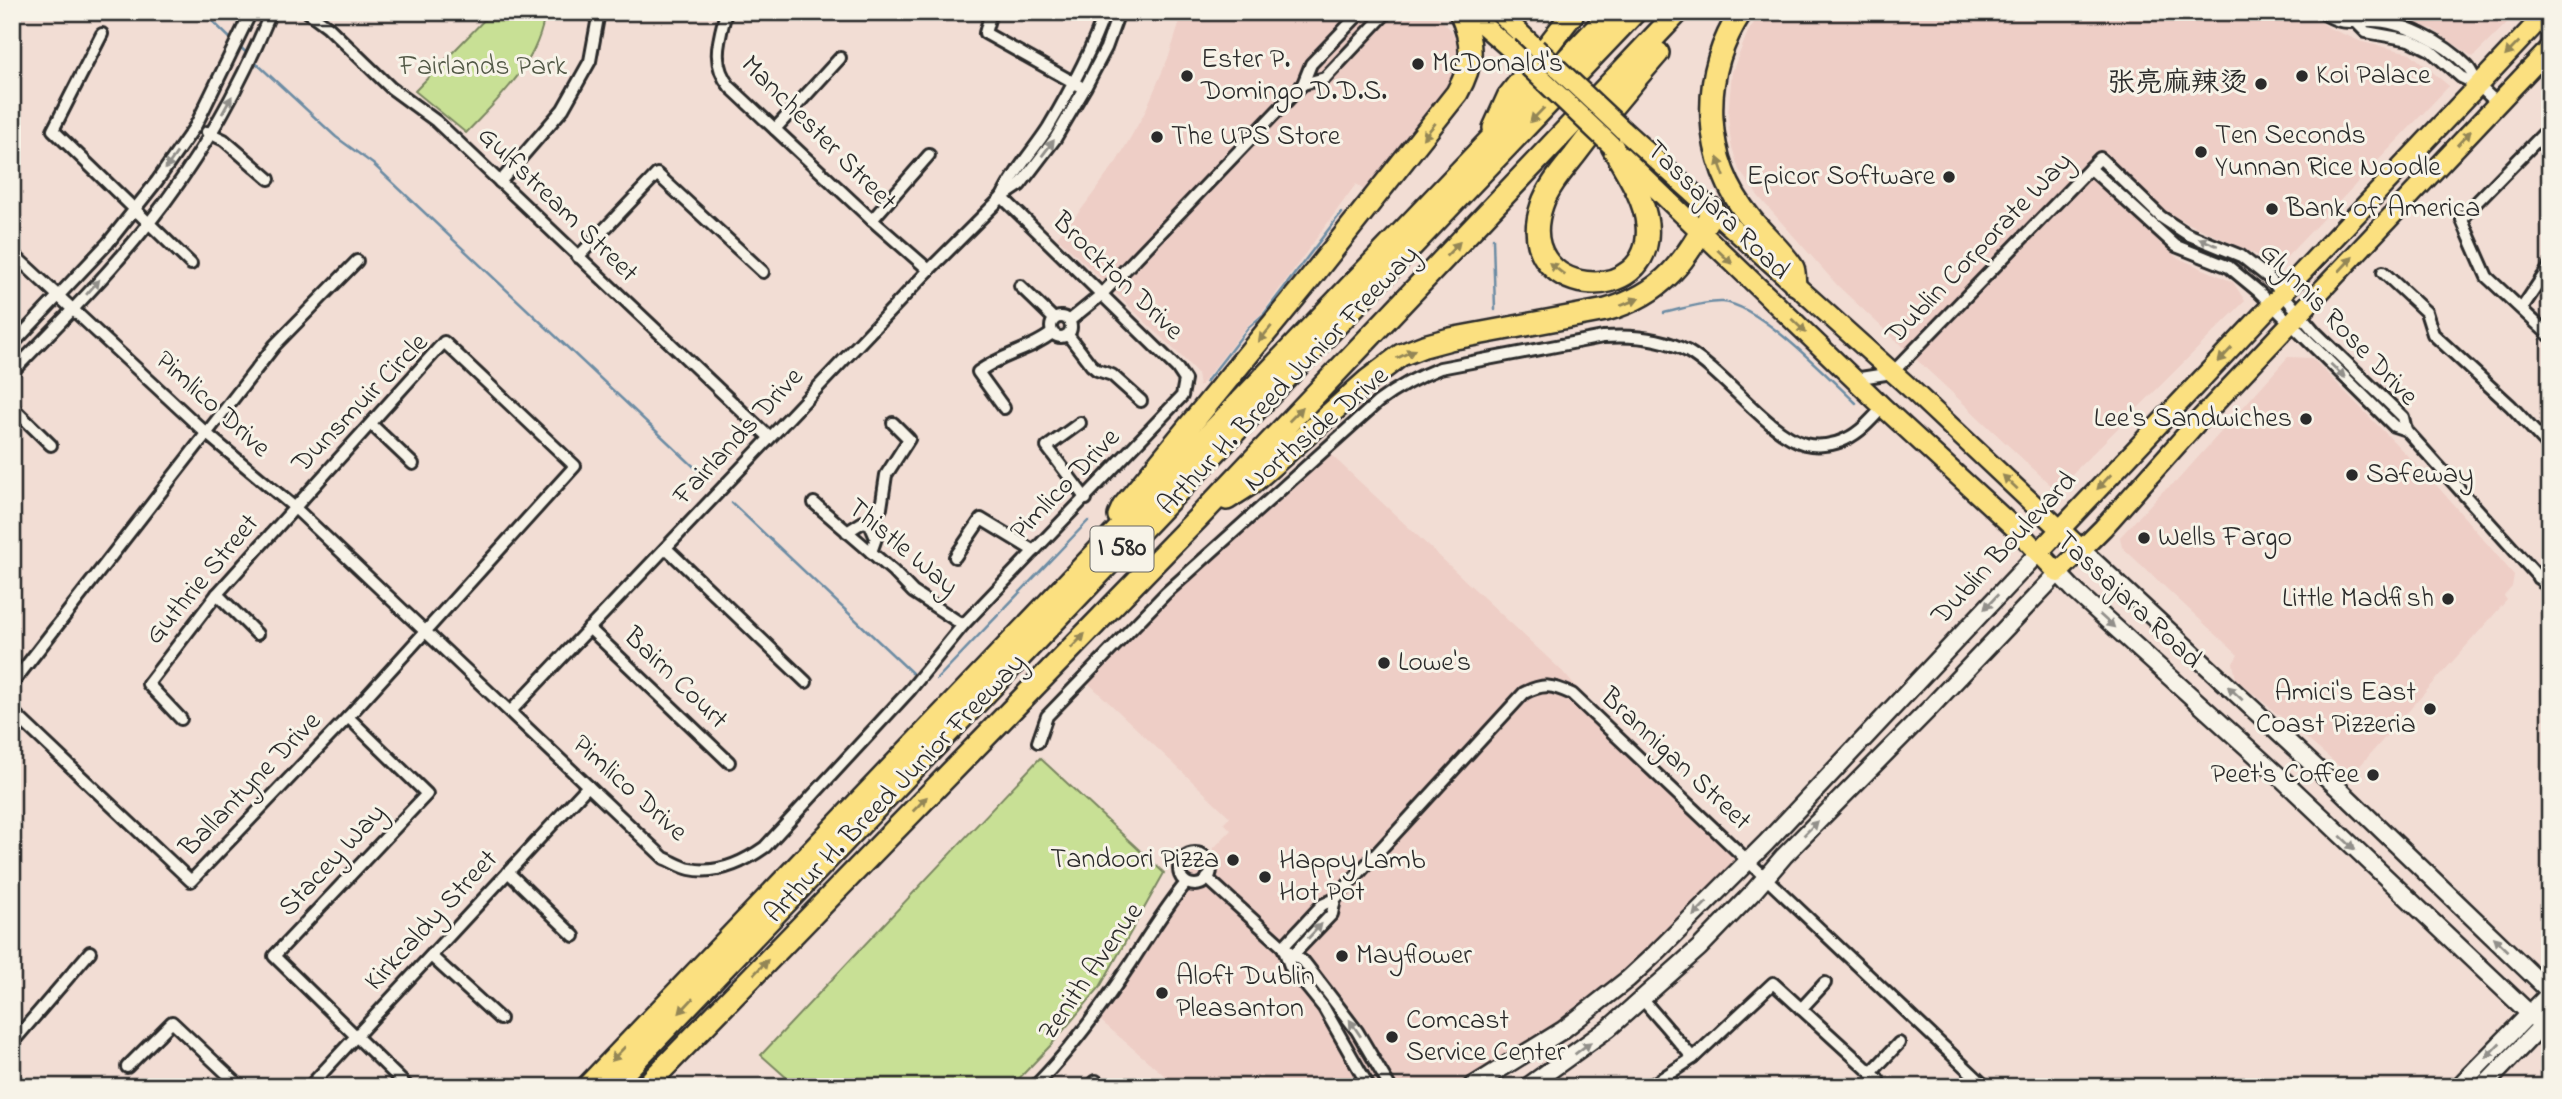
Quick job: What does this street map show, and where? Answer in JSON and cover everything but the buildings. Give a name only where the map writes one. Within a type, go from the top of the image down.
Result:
[{"type":"highway","points":[[1105,545],[1123,507],[1457,93],[1467,75],[1471,49],[1468,30],[1460,12]]},
{"type":"highway","points":[[1488,141],[1508,97],[1574,12]]},
{"type":"highway","name":"Arthur H. Breed Junior Freeway","points":[[587,1087],[1612,12]]},
{"type":"highway","name":"I 580","points":[[610,1087],[1635,12]]},
{"type":"highway","name":"Arthur H. Breed Junior Freeway","points":[[645,1087],[1199,517],[1678,12]]},
{"type":"highway","points":[[1618,138],[1645,210],[1648,226],[1646,243],[1640,259],[1629,271],[1613,280],[1584,284],[1560,274],[1548,263],[1541,250],[1537,228],[1542,202],[1610,108],[1679,28],[1684,12]]},
{"type":"highway","points":[[1741,12],[1724,44],[1716,67],[1711,108],[1715,148],[1729,188],[1746,213],[1794,269],[1795,284]]},
{"type":"highway","points":[[1199,517],[1252,483],[1368,380],[1401,355],[1450,339],[1628,304],[1661,283],[1691,251],[1713,211]]},
{"type":"main road","points":[[1468,12],[1618,138]]},
{"type":"main road","points":[[1498,12],[1536,48],[1618,138]]},
{"type":"main road","name":"Dublin Boulevard","points":[[1471,1087],[1529,1053],[1607,996],[1656,953],[1748,860],[2547,12]]},
{"type":"main road","name":"Dublin Boulevard","points":[[1527,1087],[1578,1052],[1643,1000],[1699,948],[1784,856],[2082,550],[2294,318],[2550,48]]},
{"type":"main road","name":"Tassajara Road","points":[[1618,138],[1713,211],[1795,284],[2340,790],[2550,992]]},
{"type":"main road","name":"Tassajara Road","points":[[1618,138],[1700,234],[2529,1013],[2547,1025]]},
{"type":"main road","points":[[2458,1087],[2550,992]]},
{"type":"main road","points":[[2483,1087],[2547,1025]]},
{"type":"street","points":[[12,345],[108,243],[196,125],[230,60],[251,12]]},
{"type":"street","points":[[12,372],[74,309],[148,224],[211,134],[246,71],[271,12]]},
{"type":"street","name":"Gulfstream Street","points":[[308,12],[327,26],[391,88],[436,121],[769,437]]},
{"type":"street","points":[[500,182],[564,109],[590,61],[598,12]]},
{"type":"street","name":"Manchester Street","points":[[726,12],[718,46],[720,74],[872,220],[929,270]]},
{"type":"street","points":[[991,12],[985,33],[1085,88]]},
{"type":"street","name":"Fairlands Drive","points":[[1002,197],[1010,179],[1046,130],[1074,83],[1105,12]]},
{"type":"street","name":"Fairlands Drive","points":[[511,711],[929,270],[1002,197],[1020,185],[1055,139],[1085,88],[1106,48],[1119,12]]},
{"type":"street","points":[[1069,321],[1101,295],[1303,84],[1311,64],[1361,12]]},
{"type":"street","points":[[1303,84],[1325,78],[1387,12]]},
{"type":"street","points":[[2321,12],[2347,24],[2368,21],[2425,36],[2455,55],[2469,68],[2478,85],[2497,103]]},
{"type":"street","points":[[102,34],[53,130],[191,264]]},
{"type":"street","points":[[775,129],[839,58]]},
{"type":"street","points":[[196,125],[224,140],[269,180]]},
{"type":"street","points":[[2550,127],[2472,206],[2462,220],[2487,277],[2550,336]]},
{"type":"street","points":[[872,220],[929,155]]},
{"type":"street","name":"Glynnis Rose Drive","points":[[2100,158],[2161,216],[2187,234],[2241,256],[2269,278],[2277,300]]},
{"type":"street","name":"Dublin Corporate Way","points":[[1892,373],[2100,158]]},
{"type":"street","name":"Glynnis Rose Drive","points":[[2090,168],[2176,246],[2229,267],[2277,300],[2294,318],[2315,332],[2403,417],[2406,430],[2550,590]]},
{"type":"street","points":[[578,257],[657,174],[763,272]]},
{"type":"street","name":"Brockton Drive","points":[[1002,197],[1177,368],[1185,380],[1182,397]]},
{"type":"street","name":"Pimlico Drive","points":[[12,253],[207,434],[294,507],[664,858],[691,869],[722,869],[747,860],[765,847],[910,690],[963,625],[1182,397]]},
{"type":"street","points":[[12,684],[275,345],[357,261]]},
{"type":"street","points":[[2522,308],[2550,266]]},
{"type":"street","points":[[2383,272],[2426,312],[2433,334],[2511,406],[2550,448]]},
{"type":"street","points":[[1020,286],[1054,319]]},
{"type":"street","points":[[1062,317],[1069,321],[1071,327],[1068,335],[1061,337],[1052,332],[1050,326],[1054,319],[1062,317]]},
{"type":"street","points":[[1004,408],[978,372],[1002,356],[1042,341],[1052,332]]},
{"type":"street","points":[[1068,335],[1091,365],[1112,375],[1142,401]]},
{"type":"street","name":"Northside Drive","points":[[1038,743],[1047,716],[1167,593],[1378,402],[1419,376],[1440,368],[1625,335],[1655,340],[1684,350],[1717,372],[1772,424],[1805,444],[1835,444],[1848,438],[1863,428],[1883,407]]},
{"type":"street","name":"Dunsmuir Circle","points":[[294,507],[372,425],[444,342],[575,466],[425,631]]},
{"type":"street","points":[[1854,379],[1892,373]]},
{"type":"street","points":[[12,407],[51,445]]},
{"type":"street","points":[[1080,422],[1047,447],[1086,499]]},
{"type":"street","points":[[870,524],[881,508],[886,475],[909,439],[893,423]]},
{"type":"street","points":[[372,425],[413,464]]},
{"type":"street","name":"Thistle Way","points":[[814,503],[872,552],[913,592],[963,625]]},
{"type":"street","name":"Guthrie Street","points":[[181,719],[148,684],[217,594],[294,507]]},
{"type":"street","points":[[955,557],[981,519],[1034,551]]},
{"type":"street","points":[[847,532],[863,522],[870,524]]},
{"type":"street","points":[[870,524],[876,538],[872,552]]},
{"type":"street","points":[[666,548],[806,682]]},
{"type":"street","points":[[2538,578],[2550,566]]},
{"type":"street","points":[[217,594],[257,634]]},
{"type":"street","name":"Bairn Court","points":[[589,628],[729,762]]},
{"type":"street","name":"Ballantyne Drive","points":[[12,711],[191,881],[348,718],[425,631]]},
{"type":"street","name":"Brannigan Street","points":[[1283,947],[1322,905],[1335,899],[1524,693],[1540,685],[1558,687],[1572,694],[1986,1087]]},
{"type":"street","name":"Stacey Way","points":[[348,718],[427,794],[274,956],[355,1037]]},
{"type":"street","name":"Kirkcaldy Street","points":[[309,1087],[588,786]]},
{"type":"street","points":[[1191,853],[1201,854],[1208,860],[1210,870],[1207,878],[1197,884],[1186,883],[1179,869],[1182,859],[1191,853]]},
{"type":"street","points":[[508,872],[574,936]]},
{"type":"street","points":[[1207,878],[1291,957],[1369,1087]]},
{"type":"street","name":"Zenith Avenue","points":[[1034,1087],[1094,1016],[1164,909],[1186,883]]},
{"type":"street","name":"Brannigan Street","points":[[1291,957],[1332,914],[1335,899]]},
{"type":"street","points":[[12,1043],[90,952]]},
{"type":"street","points":[[431,956],[500,1019]]},
{"type":"street","points":[[1291,957],[1305,962],[1338,1004],[1390,1087]]},
{"type":"street","points":[[1649,1087],[1693,1058],[1773,983],[1878,1079],[1878,1087]]},
{"type":"street","points":[[1801,1009],[1825,983]]},
{"type":"street","points":[[1643,1000],[1693,1058]]},
{"type":"street","points":[[127,1067],[172,1022],[241,1087]]},
{"type":"street","points":[[355,1037],[408,1087]]},
{"type":"street","points":[[1871,1073],[1899,1043]]},
{"type":"shaded area","points":[[1183,12],[1433,12],[1452,31],[1458,46],[1454,80],[1367,193],[1356,184],[1262,313],[1247,326],[1199,387],[1197,373],[1183,358],[1057,237],[1081,210],[1117,161],[1144,114],[1169,56]]},
{"type":"shaded area","points":[[1761,12],[2308,12],[2329,28],[2362,42],[2410,53],[2449,86],[2279,265],[2168,214],[2118,166],[2101,186],[2176,257],[2233,282],[2245,301],[2056,490],[1838,286],[1759,197],[1739,170],[1731,144],[1728,115],[1732,72],[1748,32]]},
{"type":"shaded area","points":[[2369,12],[2518,12],[2473,57],[2432,29]]},
{"type":"shaded area","points":[[2288,357],[2312,358],[2439,488],[2514,575],[2512,587],[2504,596],[2507,600],[2358,768],[2353,778],[2236,679],[2233,663],[2238,655],[2122,547],[2120,537],[2163,491],[2176,482]]},
{"type":"shaded area","points":[[1328,452],[1562,671],[1579,691],[1747,853],[1642,961],[1565,1025],[1506,1063],[1462,1087],[1178,1087],[1101,1021],[1102,1009],[1194,869],[1231,830],[1224,823],[1230,817],[1084,679],[1195,570]]},
{"type":"green space","name":"Fairlands Park","points":[[492,12],[545,12],[535,47],[526,63],[504,92],[466,133],[415,91]]},
{"type":"green space","points":[[1040,758],[1164,873],[1100,987],[1011,1087],[797,1087],[761,1055]]},
{"type":"waterway","points":[[203,12],[234,42]]},
{"type":"waterway","points":[[239,46],[250,56]]},
{"type":"waterway","points":[[254,61],[336,137],[373,164],[707,479]]},
{"type":"waterway","points":[[1206,382],[1248,328],[1264,314],[1341,213]]},
{"type":"waterway","points":[[1493,238],[1495,310]]},
{"type":"waterway","points":[[1664,313],[1716,302],[1738,306],[1774,328],[1856,403]]},
{"type":"waterway","points":[[732,503],[912,673]]},
{"type":"waterway","points":[[937,679],[1088,521]]},
{"type":"place","name":"McDonald's","points":[[1418,64]]},
{"type":"place","name":"Ester P. Domingo D.D.S.","points":[[1187,76]]},
{"type":"place","name":"Koi Palace","points":[[2302,76]]},
{"type":"place","name":"张亮麻辣烫","points":[[2261,84]]},
{"type":"place","name":"The UPS Store","points":[[1157,137]]},
{"type":"place","name":"Ten Seconds Yunnan Rice Noodle","points":[[2201,152]]},
{"type":"place","name":"Epicor Software","points":[[1949,177]]},
{"type":"place","name":"Bank of America","points":[[2272,209]]},
{"type":"place","name":"Lee's Sandwiches","points":[[2306,419]]},
{"type":"place","name":"Safeway","points":[[2352,475]]},
{"type":"place","name":"Wells Fargo","points":[[2144,538]]},
{"type":"place","name":"Little Madfish","points":[[2448,599]]},
{"type":"place","name":"Lowe's","points":[[1384,663]]},
{"type":"place","name":"Amici's East Coast Pizzeria","points":[[2430,709]]},
{"type":"place","name":"Peet's Coffee","points":[[2373,775]]},
{"type":"place","name":"Tandoori Pizza","points":[[1233,860]]},
{"type":"place","name":"Happy Lamb Hot Pot","points":[[1265,877]]},
{"type":"place","name":"Mayflower","points":[[1342,956]]},
{"type":"place","name":"Aloft Dublin Pleasanton","points":[[1162,993]]},
{"type":"place","name":"Comcast Service Center","points":[[1392,1037]]}]
